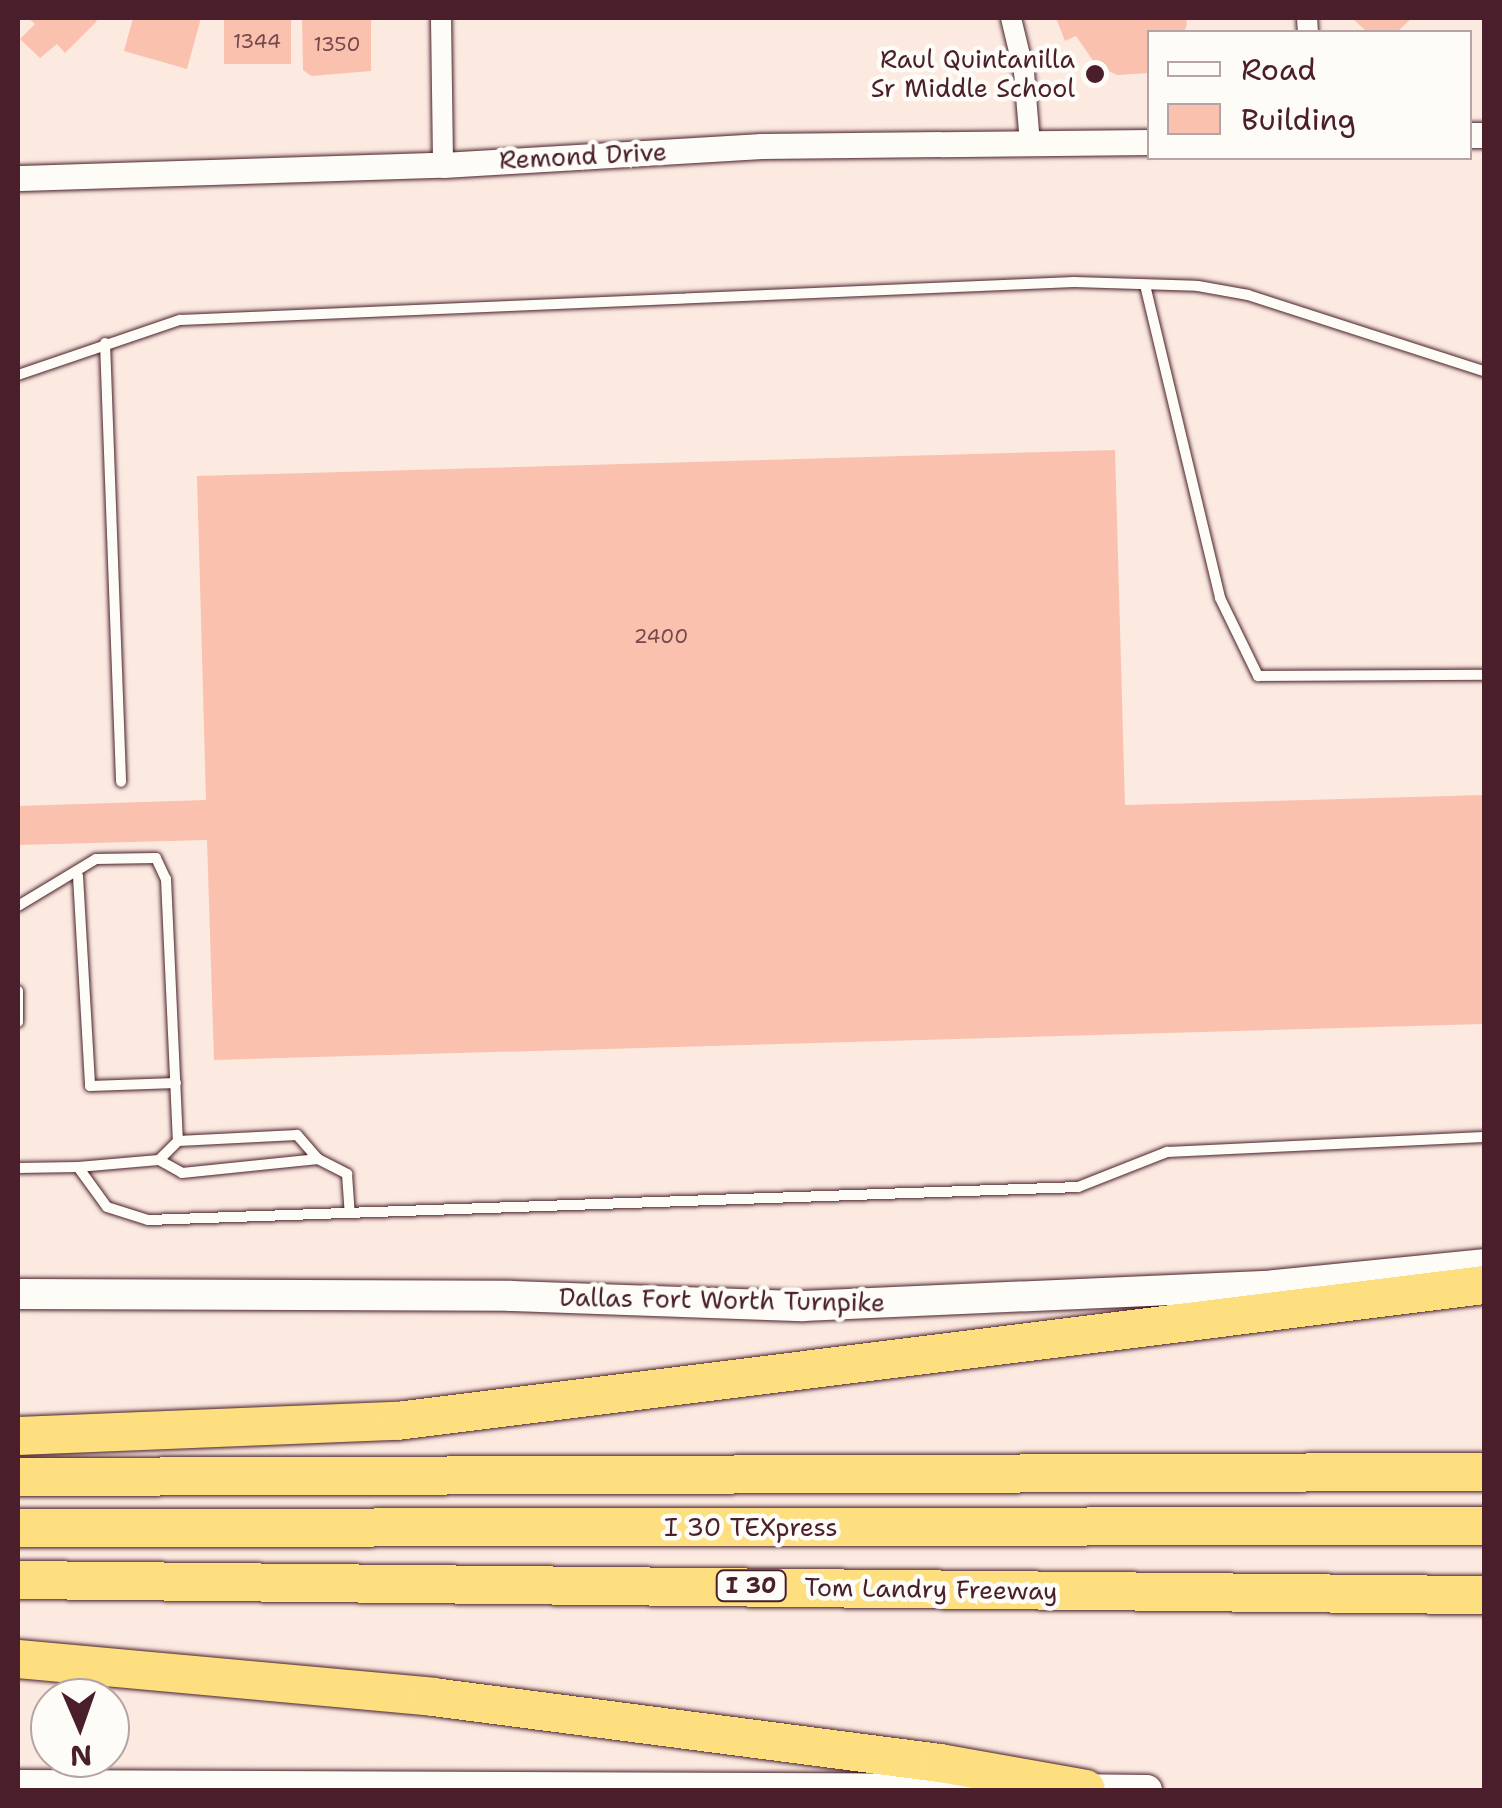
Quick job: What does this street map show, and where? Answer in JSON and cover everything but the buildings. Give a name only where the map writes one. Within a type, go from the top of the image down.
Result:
[{"type":"highway","points":[[18,1436],[397,1422],[1484,1286]]},
{"type":"highway","points":[[18,1478],[1484,1472]]},
{"type":"highway","name":"I 30 TEXpress","points":[[18,1528],[1484,1526]]},
{"type":"highway","name":"Tom Landry Freeway","points":[[18,1580],[1484,1596]]},
{"type":"highway","points":[[18,1659],[413,1695],[922,1760],[1086,1788]]},
{"type":"main road","name":"Dallas Fort Worth Turnpike","points":[[18,1294],[510,1296],[802,1306],[1275,1286],[1484,1264]]},
{"type":"main road","points":[[18,1305],[91,1297]]},
{"type":"main road","points":[[25,1782],[1147,1790]]},
{"type":"street","points":[[441,18],[444,165]]},
{"type":"street","points":[[1011,18],[1024,72],[1030,144]]},
{"type":"street","name":"Remond Drive","points":[[18,178],[444,165],[761,146],[1147,142]]},
{"type":"lane","points":[[18,376],[56,367],[104,343],[180,320],[1074,282],[1248,295],[1484,370]]},
{"type":"lane","points":[[1145,285],[1220,598],[1258,676],[1484,675]]},
{"type":"lane","points":[[104,343],[121,782]]},
{"type":"lane","points":[[18,910],[78,876],[96,859],[156,858],[166,880],[178,1141]]},
{"type":"lane","points":[[78,876],[90,1086],[176,1083]]},
{"type":"lane","points":[[18,991],[18,1022]]},
{"type":"lane","points":[[159,1160],[178,1141],[298,1134],[318,1159],[347,1174],[350,1213]]},
{"type":"lane","points":[[78,1166],[108,1207],[148,1220],[1078,1188],[1167,1152],[1484,1138]]},
{"type":"lane","points":[[18,1168],[159,1160],[182,1173],[318,1159]]},
{"type":"place","name":"Raul Quintanilla Sr Middle School","points":[[1095,74]]}]
